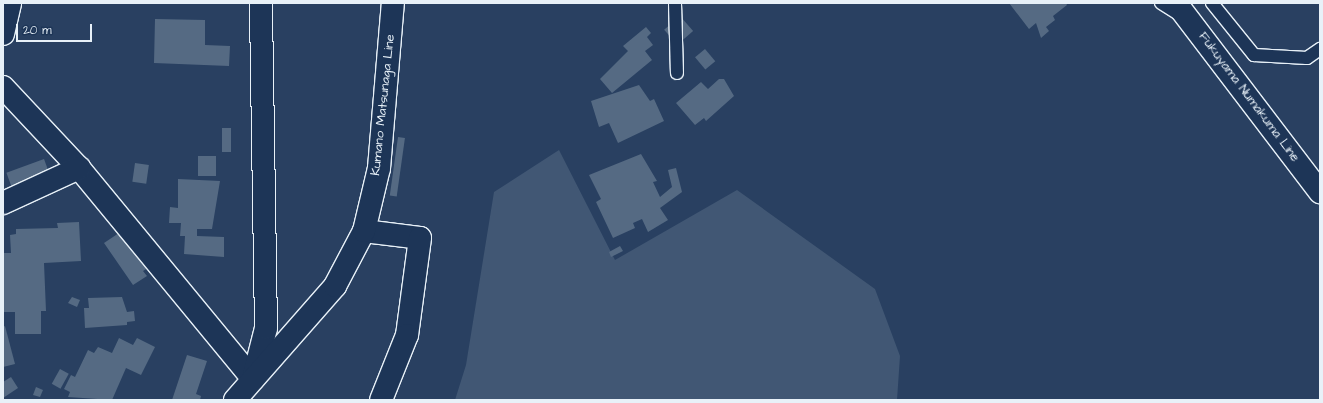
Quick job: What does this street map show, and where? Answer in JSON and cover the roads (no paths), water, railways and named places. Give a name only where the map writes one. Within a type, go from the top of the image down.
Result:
[{"type":"street","points":[[3,34],[10,3]]},
{"type":"street","points":[[253,378],[266,328],[262,3]]},
{"type":"street","name":"Kumano Matsunaga Line","points":[[235,400],[335,286],[364,231],[379,168],[393,3]]},
{"type":"street","name":"Fukuyama Numakuma Line","points":[[1176,3],[1320,192]]},
{"type":"street","points":[[3,87],[79,168],[253,378]]},
{"type":"street","points":[[3,203],[79,168]]},
{"type":"street","points":[[364,231],[420,238],[407,335],[381,400]]},
{"type":"lane","points":[[675,3],[677,73]]},
{"type":"lane","points":[[1161,3],[1192,23]]},
{"type":"lane","points":[[1212,3],[1254,55],[1307,58],[1320,50]]}]
